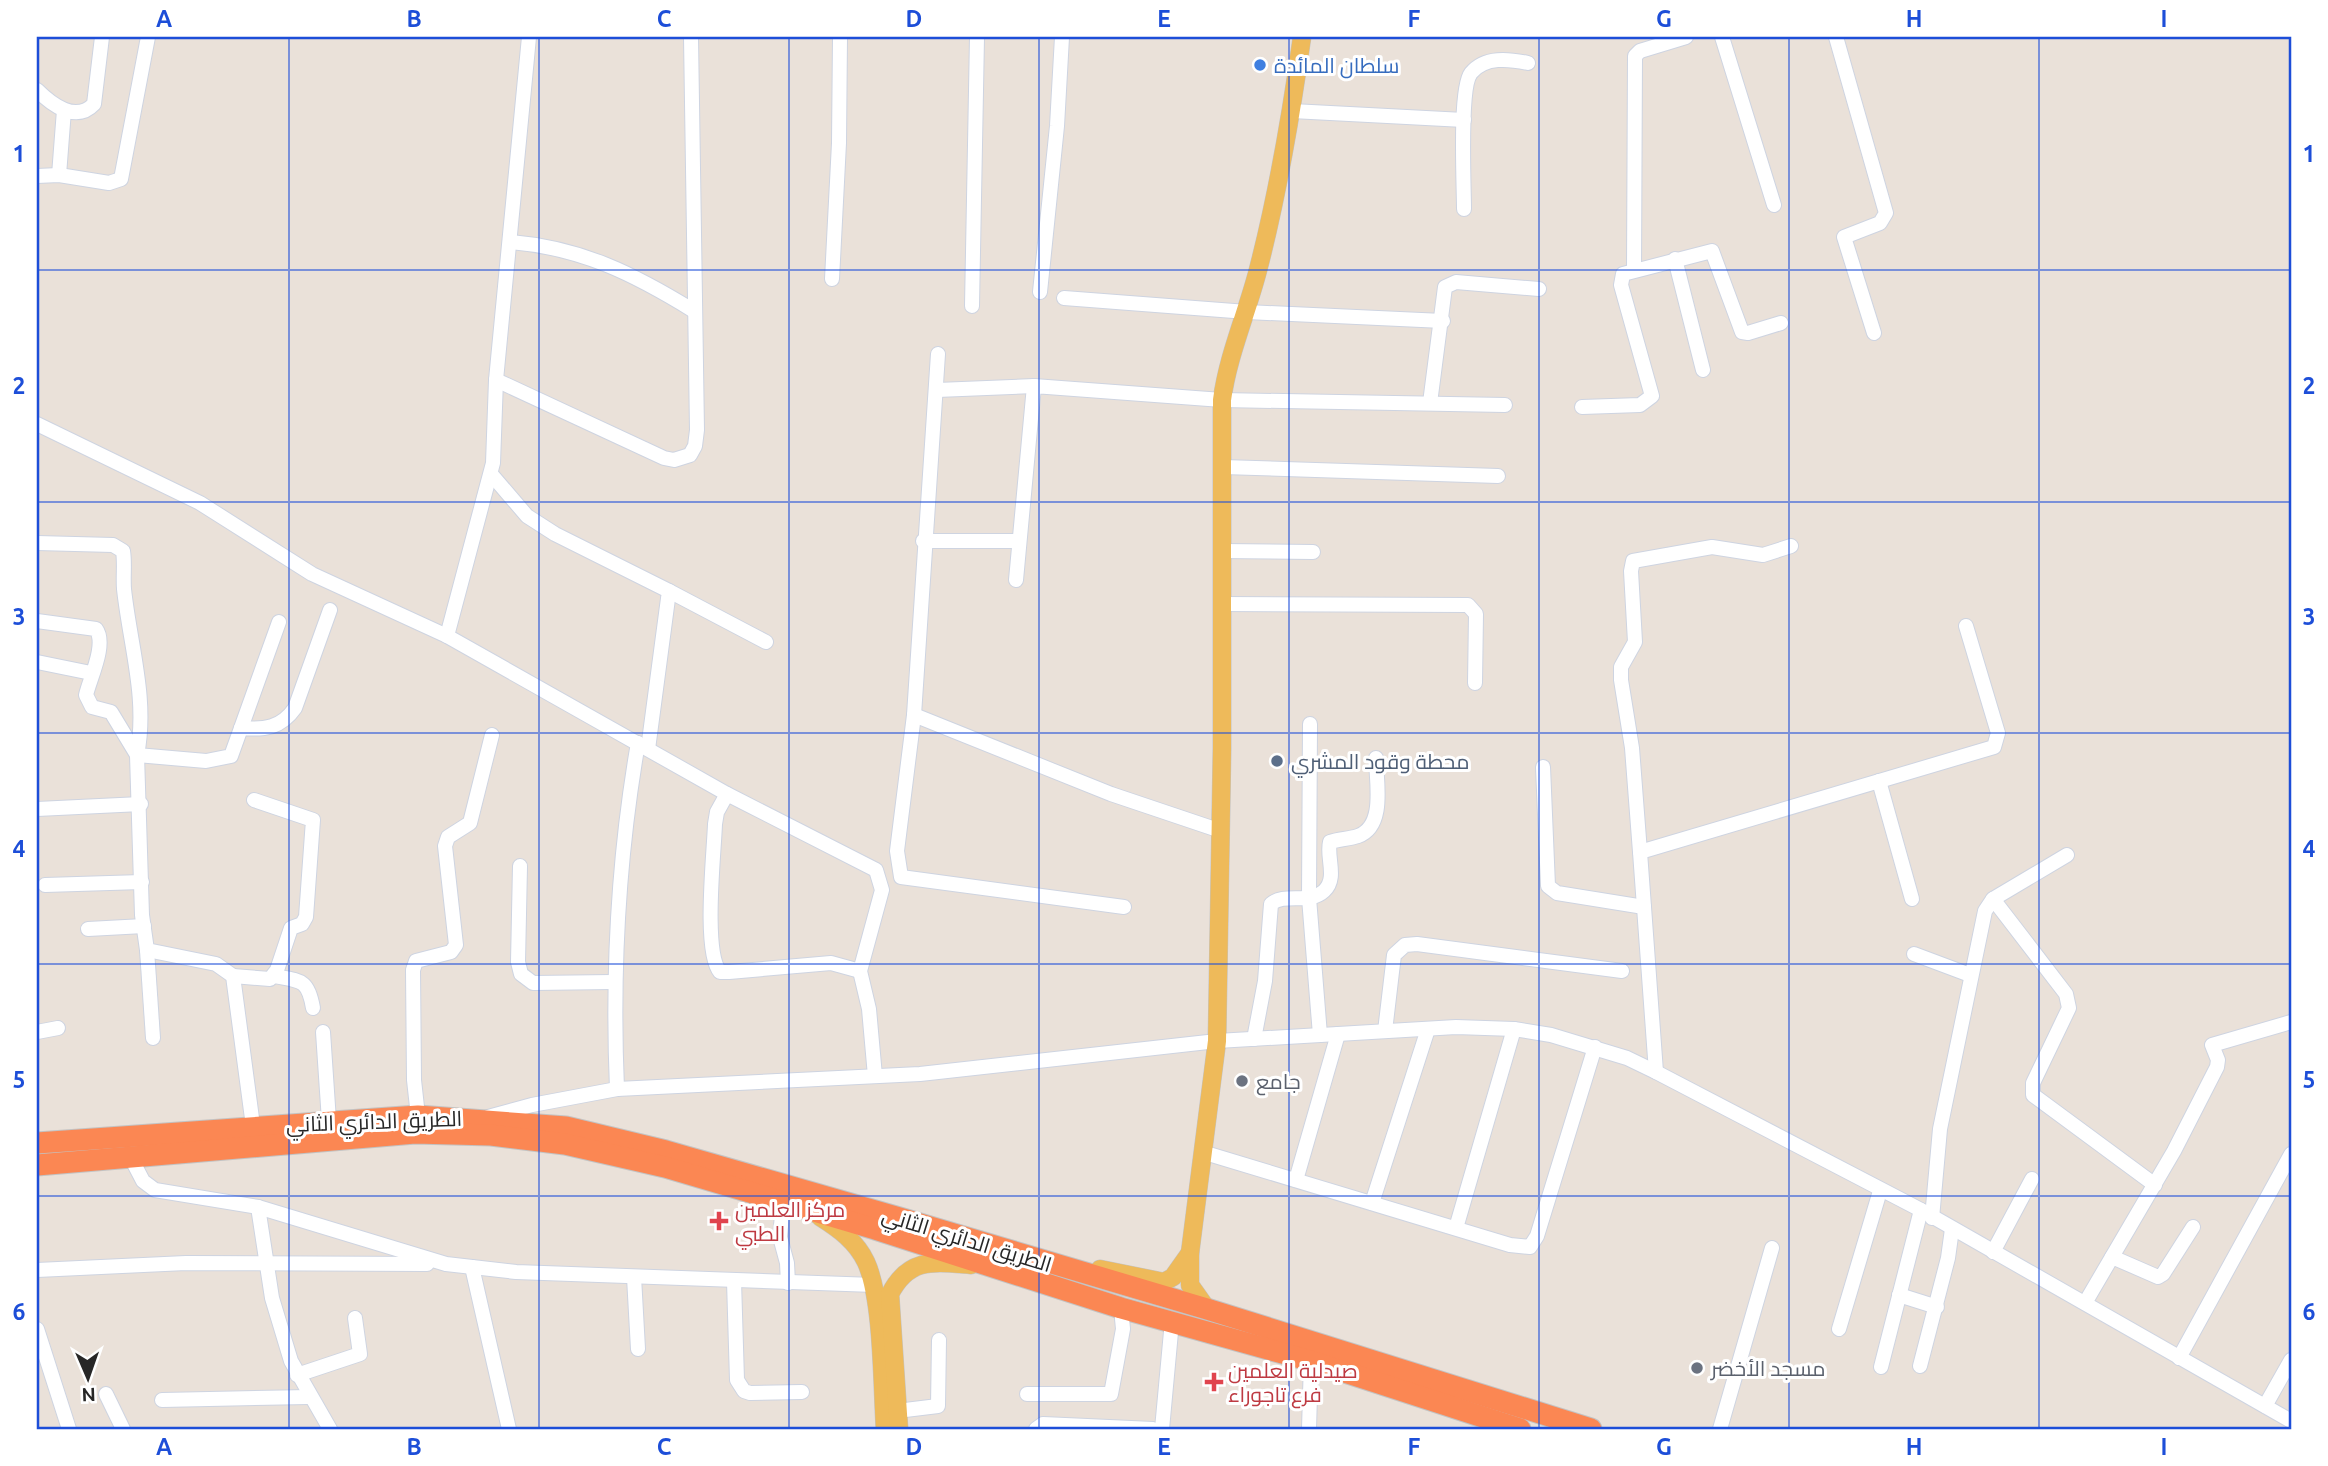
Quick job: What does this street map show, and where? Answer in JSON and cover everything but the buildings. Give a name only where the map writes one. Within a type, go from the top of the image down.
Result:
[{"type":"highway","name":"الطريق الدائري الثاني","points":[[37,1143],[418,1116],[566,1127],[666,1151],[1207,1309],[1582,1428]]},
{"type":"highway","name":"الطريق الدائري الثاني","points":[[37,1165],[415,1133],[491,1135],[565,1144],[621,1156],[811,1211],[1121,1308],[1311,1361],[1520,1429]]},
{"type":"main road","points":[[1207,1309],[1190,1285],[1190,1253],[1217,1041],[1221,831],[1222,400],[1230,361],[1247,312],[1278,191],[1302,37]]},
{"type":"main road","points":[[811,1211],[845,1234],[855,1246],[874,1286],[885,1429]]},
{"type":"main road","points":[[1070,1269],[1104,1270],[1164,1282],[1173,1277],[1190,1253]]},
{"type":"main road","points":[[898,1420],[890,1294],[896,1282],[907,1270],[926,1264],[1002,1269]]},
{"type":"street","points":[[37,90],[64,110],[76,114],[86,112],[94,104],[102,37]]},
{"type":"street","points":[[37,176],[60,175],[109,183],[121,179],[148,37]]},
{"type":"street","points":[[447,636],[491,474],[496,380],[529,37]]},
{"type":"street","points":[[496,380],[664,458],[685,459],[695,446],[697,430],[691,37]]},
{"type":"street","points":[[832,279],[839,144],[840,37]]},
{"type":"street","points":[[972,306],[977,37]]},
{"type":"street","points":[[1040,292],[1057,126],[1062,37]]},
{"type":"street","points":[[1634,270],[1635,56],[1640,51],[1686,37]]},
{"type":"street","points":[[1722,37],[1773,205]]},
{"type":"street","points":[[1836,37],[1886,213],[1880,223],[1844,237],[1874,333]]},
{"type":"street","points":[[1464,209],[1464,120],[1472,72],[1493,61],[1528,63]]},
{"type":"street","points":[[60,175],[64,110]]},
{"type":"street","points":[[1292,111],[1464,120]]},
{"type":"street","points":[[511,242],[548,245],[599,260],[694,311]]},
{"type":"street","points":[[1583,407],[1640,405],[1652,396],[1620,280],[1623,274],[1712,251],[1742,332],[1781,324]]},
{"type":"street","points":[[1675,259],[1703,370]]},
{"type":"street","points":[[1430,403],[1443,321],[1445,288],[1449,283],[1539,289]]},
{"type":"street","points":[[1064,298],[1247,312],[1443,321]]},
{"type":"street","points":[[938,354],[923,541],[914,715],[897,851],[901,877],[1124,907]]},
{"type":"street","points":[[1016,580],[1034,386]]},
{"type":"street","points":[[937,390],[1034,386],[1222,400],[1504,405]]},
{"type":"street","points":[[37,424],[200,503],[312,574],[447,636],[727,794],[876,870],[882,890],[860,971],[869,1009],[875,1076]]},
{"type":"street","points":[[1223,467],[1498,475]]},
{"type":"street","points":[[491,474],[527,516],[555,534],[765,642]]},
{"type":"street","points":[[923,541],[1019,541]]},
{"type":"street","points":[[37,542],[113,545],[123,551],[124,586],[142,698],[137,755],[144,926],[153,1038]]},
{"type":"street","points":[[1656,1072],[1632,748],[1621,680],[1621,667],[1635,642],[1631,571],[1633,561],[1712,547],[1763,555],[1791,546]]},
{"type":"street","points":[[1221,551],[1313,552]]},
{"type":"street","points":[[617,1089],[613,982],[619,898],[669,591]]},
{"type":"street","points":[[1222,604],[1468,605],[1476,614],[1475,683]]},
{"type":"street","points":[[241,728],[271,728],[289,716],[295,708],[330,610]]},
{"type":"street","points":[[37,621],[96,629],[101,643],[91,673],[87,702],[111,712],[137,755]]},
{"type":"street","points":[[137,755],[224,760],[234,749],[279,622]]},
{"type":"street","points":[[1640,852],[1997,744],[1998,733],[1966,626]]},
{"type":"street","points":[[37,662],[91,673]]},
{"type":"street","points":[[914,715],[1099,789],[1221,831]]},
{"type":"street","points":[[1310,724],[1309,898],[1320,1035]]},
{"type":"street","points":[[418,1116],[414,1080],[413,970],[416,961],[451,952],[456,945],[445,846],[447,837],[470,823],[492,735]]},
{"type":"street","points":[[1254,1040],[1265,981],[1271,904],[1276,900],[1309,898],[1324,892],[1331,879],[1330,842],[1359,836],[1373,825],[1376,806],[1376,758]]},
{"type":"street","points":[[1543,767],[1548,886],[1557,893],[1644,907]]},
{"type":"street","points":[[1879,781],[1912,899]]},
{"type":"street","points":[[727,794],[717,811],[715,824],[710,939],[716,968],[720,972],[729,972],[831,963],[860,971]]},
{"type":"street","points":[[254,800],[311,817],[315,824],[306,917],[302,923],[291,929],[275,975]]},
{"type":"street","points":[[37,810],[141,804]]},
{"type":"street","points":[[1881,1367],[1899,1295],[1926,1214],[1940,1129],[1985,911],[1993,899],[2067,855]]},
{"type":"street","points":[[520,866],[518,962],[521,974],[533,983],[613,982]]},
{"type":"street","points":[[45,885],[142,882]]},
{"type":"street","points":[[1993,899],[2066,994],[2068,1002],[2069,1008],[2033,1083],[2033,1095],[2155,1185]]},
{"type":"street","points":[[88,929],[144,926]]},
{"type":"street","points":[[1385,1031],[1394,955],[1405,945],[1417,944],[1622,971]]},
{"type":"street","points":[[147,950],[216,964],[233,976],[264,980],[275,975],[305,984],[310,989],[313,1008]]},
{"type":"street","points":[[1914,954],[1970,975]]},
{"type":"street","points":[[233,976],[253,1126]]},
{"type":"street","points":[[2085,1303],[2155,1185],[2217,1067],[2218,1060],[2212,1045],[2291,1022]]},
{"type":"street","points":[[37,1032],[58,1028]]},
{"type":"street","points":[[1372,1203],[1428,1029]]},
{"type":"street","points":[[483,1119],[532,1105],[617,1089],[920,1074],[1217,1041],[1428,1029],[1514,1029],[1595,1047],[1656,1072],[1926,1214],[2291,1421]]},
{"type":"street","points":[[1456,1228],[1514,1029]]},
{"type":"street","points":[[323,1032],[330,1121]]},
{"type":"street","points":[[1296,1180],[1338,1034]]},
{"type":"street","points":[[1202,1152],[1523,1248],[1533,1243],[1595,1047]]},
{"type":"street","points":[[2179,1358],[2291,1154]]},
{"type":"street","points":[[131,1158],[143,1181],[155,1190],[258,1207],[446,1264]]},
{"type":"street","points":[[1993,1252],[2032,1179]]},
{"type":"street","points":[[1839,1329],[1880,1191]]},
{"type":"street","points":[[783,1203],[780,1237],[789,1283]]},
{"type":"street","points":[[258,1207],[272,1298],[297,1375],[330,1429]]},
{"type":"street","points":[[2112,1257],[2158,1277],[2163,1274],[2193,1227]]},
{"type":"street","points":[[1920,1366],[1937,1307],[1952,1229]]},
{"type":"street","points":[[1720,1429],[1772,1248]]},
{"type":"street","points":[[37,1270],[265,1263],[446,1264],[634,1277],[874,1286]]},
{"type":"street","points":[[472,1267],[509,1429]]},
{"type":"street","points":[[634,1277],[638,1349]]},
{"type":"street","points":[[734,1281],[737,1380],[741,1387],[750,1393],[802,1392]]},
{"type":"street","points":[[1899,1295],[1937,1307]]},
{"type":"street","points":[[1027,1394],[1111,1394],[1123,1329],[1121,1308]]},
{"type":"street","points":[[297,1375],[359,1354],[355,1318]]},
{"type":"street","points":[[1162,1429],[1172,1321]]},
{"type":"street","points":[[37,1329],[69,1429]]},
{"type":"street","points":[[898,1420],[938,1406],[939,1340]]},
{"type":"street","points":[[2265,1406],[2291,1360]]},
{"type":"street","points":[[1309,1429],[1311,1361]]},
{"type":"street","points":[[106,1394],[123,1429]]},
{"type":"street","points":[[162,1400],[309,1397]]},
{"type":"street","points":[[1036,1429],[1043,1424],[1153,1429]]},
{"type":"place","name":"سلطان المائدة","points":[[1260,65]]},
{"type":"place","name":"محطة وقود المشري","points":[[1277,761]]},
{"type":"place","name":"جامع","points":[[1242,1081]]},
{"type":"place","name":"مركز العلمين الطبي","points":[[719,1221]]},
{"type":"place","name":"مسجد الأخضر","points":[[1697,1368]]},
{"type":"place","name":"صيدلية العلمين فرع تاجوراء","points":[[1214,1382]]}]
